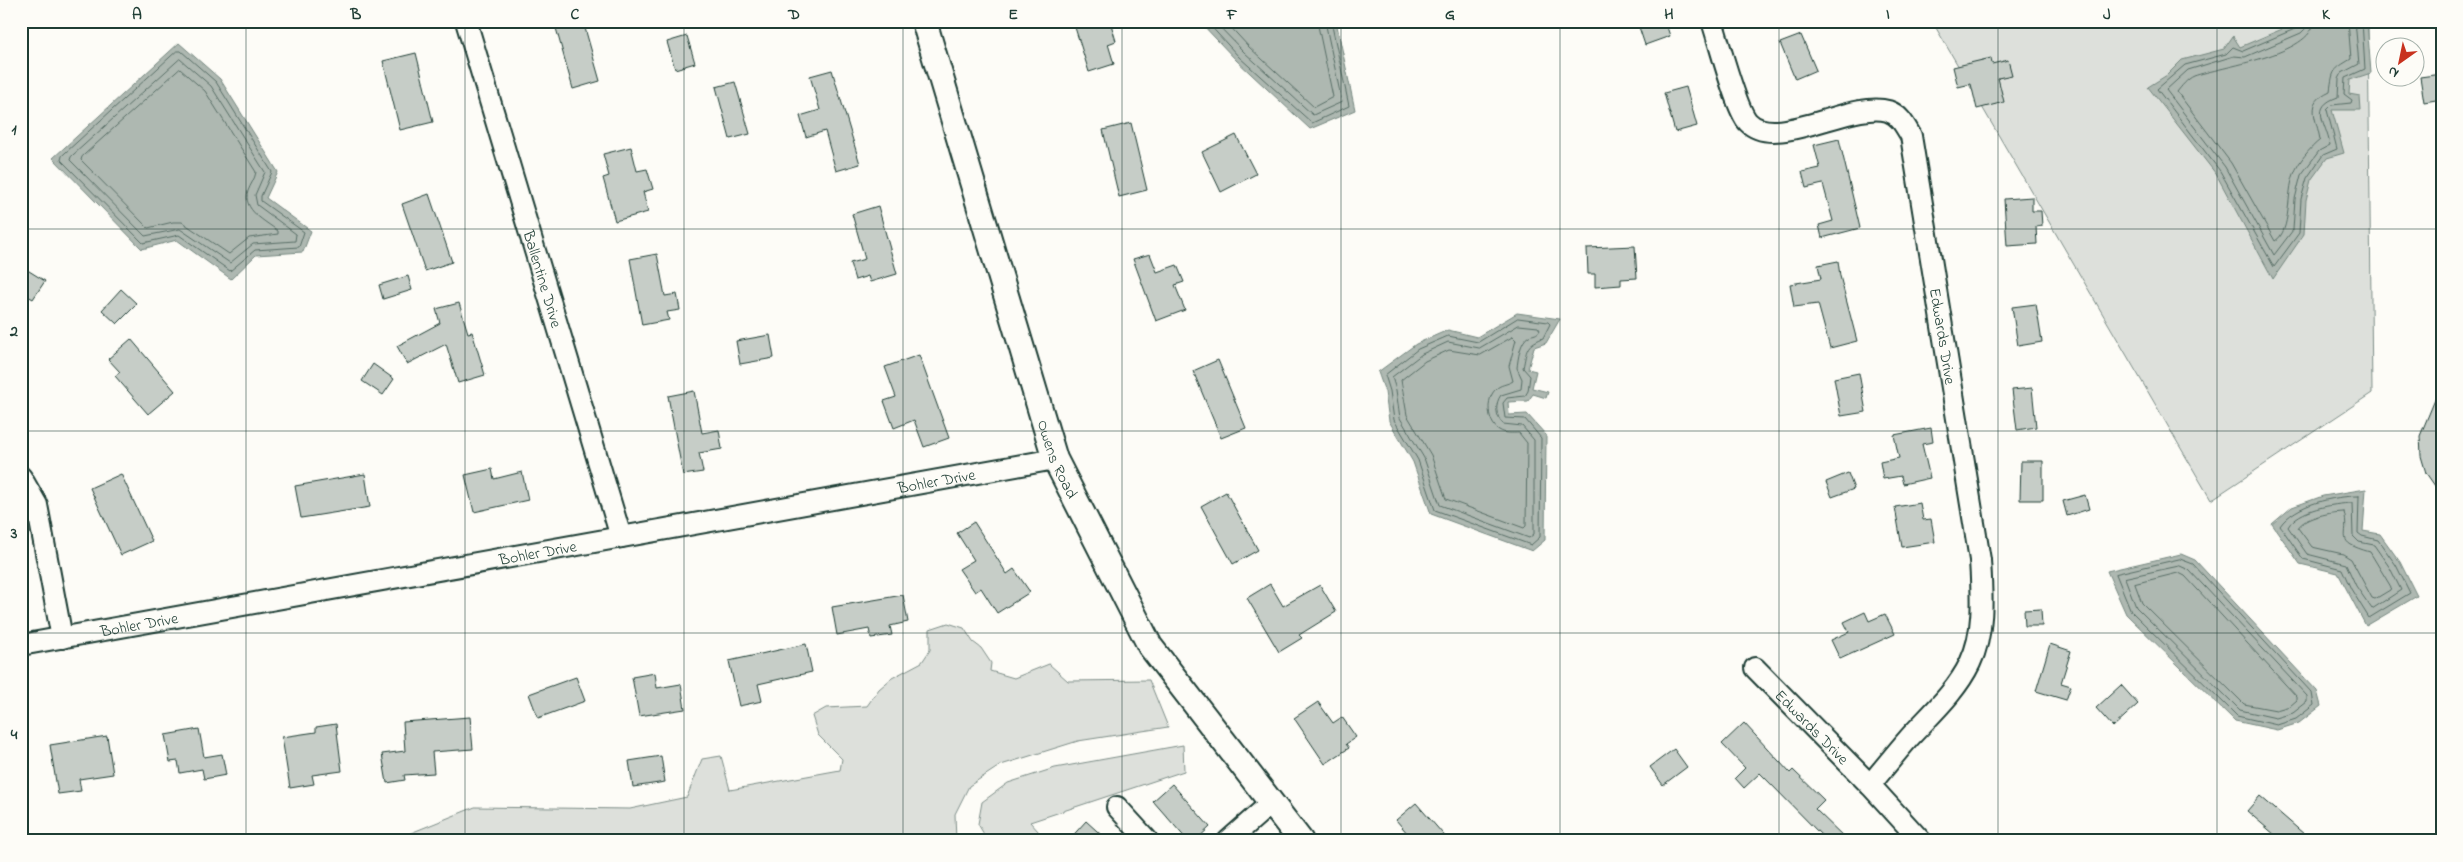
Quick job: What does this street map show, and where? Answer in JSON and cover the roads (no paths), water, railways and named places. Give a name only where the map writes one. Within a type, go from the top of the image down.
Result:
[{"type":"street","name":"Ballentine Drive","points":[[466,21],[621,537]]},
{"type":"street","name":"Owens Road","points":[[924,21],[1055,459],[1150,646],[1301,841]]},
{"type":"street","name":"Edwards Drive","points":[[1712,21],[1740,108],[1748,122],[1763,131],[1779,130],[1873,110],[1890,111],[1903,121],[1910,136],[1980,560],[1982,595],[1979,633],[1970,662],[1955,687],[1870,785]]},
{"type":"street","name":"Bohler Drive","points":[[21,645],[1055,459]]},
{"type":"street","points":[[21,477],[37,505],[62,638]]},
{"type":"street","name":"Edwards Drive","points":[[1755,668],[1870,785],[1921,841]]},
{"type":"street","points":[[1228,841],[1271,803]]},
{"type":"street","points":[[1117,807],[1148,841]]},
{"type":"water","points":[[1199,21],[1336,21],[1355,110],[1310,129],[1236,60]]},
{"type":"water","points":[[2301,21],[2367,21],[2371,73],[2350,80],[2349,94],[2360,96],[2361,110],[2332,110],[2344,153],[2327,158],[2311,180],[2306,200],[2304,234],[2273,279],[2216,174],[2148,87],[2167,75],[2182,60],[2224,49],[2233,36],[2240,47]]},
{"type":"water","points":[[179,43],[220,79],[278,172],[266,198],[311,231],[303,252],[256,255],[231,279],[177,240],[142,249],[53,158]]},
{"type":"water","points":[[1517,313],[1560,319],[1546,343],[1534,347],[1528,369],[1536,371],[1532,388],[1548,392],[1546,398],[1533,394],[1528,401],[1508,402],[1509,415],[1527,414],[1546,435],[1545,540],[1532,551],[1431,514],[1413,462],[1389,421],[1385,392],[1378,372],[1416,344],[1448,330],[1477,337]]},
{"type":"water","points":[[2366,489],[2363,531],[2380,534],[2400,562],[2417,596],[2366,626],[2338,573],[2300,564],[2272,524],[2292,507],[2323,496]]},
{"type":"water","points":[[2181,554],[2195,560],[2317,691],[2321,706],[2299,723],[2277,730],[2235,721],[2126,614],[2107,571]]}]
